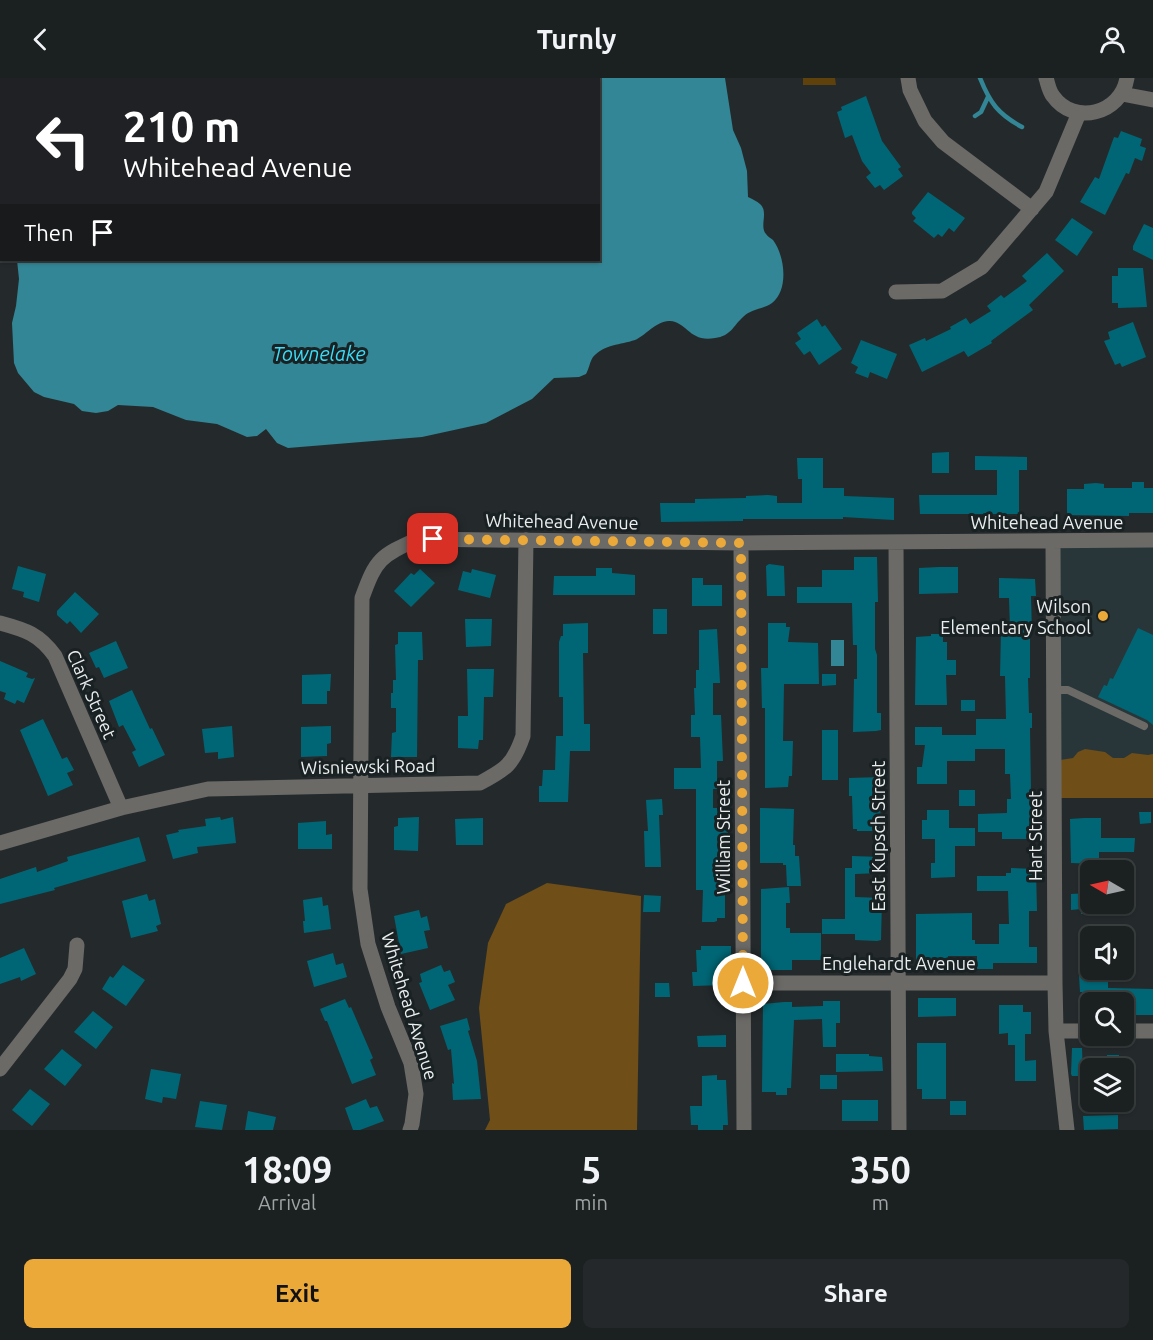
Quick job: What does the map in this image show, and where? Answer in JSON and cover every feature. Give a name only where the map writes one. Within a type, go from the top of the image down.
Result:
[{"type":"street","points":[[908,78],[910,90],[924,121],[943,142],[1032,209]]},
{"type":"street","points":[[1046,78],[1052,95],[1064,107],[1078,113],[1105,110],[1116,102],[1122,93],[1126,78]]},
{"type":"street","points":[[1122,93],[1153,100]]},
{"type":"street","points":[[896,292],[942,291],[982,267],[1046,192],[1078,113]]},
{"type":"street","name":"Whitehead Avenue","points":[[410,1130],[417,1094],[411,1063],[388,1007],[368,944],[360,889],[362,598],[372,569],[390,552],[418,539],[741,543],[1153,540]]},
{"type":"street","name":"Wisniewski Road","points":[[0,843],[121,808],[208,789],[480,783],[500,773],[516,757],[523,736],[526,540]]},
{"type":"street","name":"Hart Street","points":[[1053,541],[1056,1031],[1067,1130]]},
{"type":"street","name":"East Kupsch Street","points":[[896,542],[899,1130]]},
{"type":"street","name":"William Street","points":[[741,543],[744,1130]]},
{"type":"street","name":"Clark Street","points":[[0,623],[25,629],[37,636],[46,643],[55,656],[121,808]]},
{"type":"street","points":[[0,1069],[70,979],[75,969],[77,945]]},
{"type":"street","name":"Englehardt Avenue","points":[[743,983],[1055,983]]},
{"type":"street","points":[[1056,1031],[1080,1031]]},
{"type":"street","points":[[1134,1031],[1153,1031]]},
{"type":"lane","points":[[1054,690],[1068,690],[1144,726]]},
{"type":"shaded area","points":[[803,78],[835,78],[836,85],[803,85]]},
{"type":"shaded area","name":"Wilson Elementary School","points":[[1153,540],[1153,798],[1054,798],[1053,541]]},
{"type":"shaded area","points":[[1085,749],[1105,752],[1113,758],[1124,758],[1132,753],[1153,754],[1153,798],[1054,798],[1054,761],[1073,758]]},
{"type":"shaded area","points":[[547,883],[641,896],[637,1130],[485,1130],[490,1120],[479,1008],[488,943],[506,904]]},
{"type":"water","name":"Townelake","points":[[600,78],[725,78],[733,130],[747,171],[748,197],[763,207],[764,231],[777,247],[783,273],[781,290],[772,303],[746,314],[725,335],[707,339],[700,338],[676,322],[665,321],[635,340],[608,347],[598,353],[592,359],[586,374],[579,377],[554,378],[532,399],[486,423],[422,437],[288,448],[277,443],[266,429],[257,436],[247,437],[217,424],[186,420],[153,407],[118,405],[108,411],[96,413],[82,411],[74,404],[44,397],[34,392],[18,373],[14,363],[12,323],[19,279],[17,261],[600,261]]},
{"type":"water","points":[[831,640],[844,640],[844,666],[831,666]]},
{"type":"building","points":[[866,96],[882,141],[901,167],[898,169],[903,176],[884,190],[880,185],[875,188],[866,177],[871,173],[862,161],[852,135],[845,138],[837,112],[842,110],[841,107]]},
{"type":"building","points":[[1121,131],[1142,139],[1140,146],[1146,148],[1142,161],[1135,158],[1129,174],[1126,173],[1105,215],[1080,202],[1095,177],[1099,179],[1114,137],[1118,138]]},
{"type":"building","points":[[928,192],[965,218],[954,232],[949,228],[942,237],[938,234],[934,238],[913,221],[916,218],[912,212]]},
{"type":"building","points":[[1072,218],[1093,232],[1077,256],[1055,240]]},
{"type":"building","points":[[1144,224],[1153,228],[1153,260],[1133,250]]},
{"type":"building","points":[[1047,253],[1064,271],[1029,305],[1033,310],[991,341],[992,343],[968,357],[964,351],[922,372],[909,345],[925,338],[926,341],[951,329],[950,327],[966,318],[970,324],[991,311],[987,306],[1001,295],[1004,298],[1027,281],[1022,276]]},
{"type":"building","points":[[1118,268],[1143,268],[1147,307],[1118,308],[1118,303],[1112,303],[1112,276],[1118,276]]},
{"type":"building","points":[[817,319],[822,327],[825,325],[842,349],[819,365],[810,351],[804,355],[795,343],[801,339],[797,333]]},
{"type":"building","points":[[1133,322],[1146,357],[1122,367],[1120,363],[1115,365],[1104,341],[1110,339],[1108,332]]},
{"type":"building","points":[[861,340],[897,354],[887,379],[870,372],[868,378],[855,373],[858,367],[851,363]]},
{"type":"building","points":[[949,452],[949,473],[932,473],[932,453]]},
{"type":"building","points":[[975,456],[1027,457],[1027,470],[1019,470],[1019,514],[920,514],[919,495],[997,495],[997,470],[975,470]]},
{"type":"building","points":[[797,458],[823,458],[823,488],[844,488],[844,496],[894,498],[894,520],[843,517],[843,519],[661,522],[660,503],[695,503],[695,499],[768,495],[777,496],[777,503],[802,503],[802,479],[798,479]]},
{"type":"building","points":[[1132,482],[1144,482],[1144,488],[1153,488],[1153,513],[1129,513],[1129,516],[1067,515],[1067,489],[1084,489],[1084,484],[1096,483],[1104,484],[1104,488],[1132,488]]},
{"type":"building","points":[[854,557],[877,557],[878,602],[875,602],[875,649],[877,655],[877,713],[881,713],[881,730],[876,731],[853,732],[857,645],[853,645],[852,603],[797,603],[797,587],[822,587],[822,570],[854,570]]},
{"type":"building","points":[[769,564],[784,566],[785,596],[767,596],[766,566]]},
{"type":"building","points":[[18,566],[46,574],[39,602],[23,597],[24,592],[12,589]]},
{"type":"building","points":[[958,567],[958,593],[919,594],[919,568]]},
{"type":"building","points":[[596,568],[612,568],[612,573],[635,575],[635,595],[553,595],[554,576],[596,576]]},
{"type":"building","points":[[420,569],[435,583],[411,607],[394,591],[411,573],[414,575]]},
{"type":"building","points":[[472,569],[496,575],[490,598],[458,590],[463,571],[471,573]]},
{"type":"building","points":[[692,578],[703,578],[703,585],[722,585],[722,606],[692,606]]},
{"type":"building","points":[[999,578],[1035,579],[1036,596],[1031,596],[1032,634],[1030,634],[1030,678],[1028,678],[1029,713],[1032,713],[1032,728],[1030,728],[1031,792],[1036,793],[1037,838],[1032,839],[1002,839],[1002,832],[978,832],[978,814],[1007,813],[1007,799],[1011,799],[1010,774],[1005,774],[1005,749],[975,749],[975,761],[947,761],[947,784],[917,784],[917,767],[922,767],[925,745],[915,745],[915,727],[942,727],[942,735],[976,735],[976,719],[1006,719],[1005,676],[1000,676],[1001,629],[1010,629],[1009,598],[999,598]]},
{"type":"building","points":[[75,592],[99,614],[81,633],[70,621],[67,624],[57,615],[57,611]]},
{"type":"building","points":[[653,609],[667,609],[667,634],[653,634]]},
{"type":"building","points":[[465,619],[492,619],[491,646],[466,647]]},
{"type":"building","points":[[588,623],[588,653],[583,653],[584,724],[590,724],[590,751],[570,751],[568,802],[539,802],[539,786],[542,786],[543,770],[555,770],[556,736],[563,736],[563,697],[559,697],[559,642],[563,636],[563,624]]},
{"type":"building","points":[[768,623],[786,623],[786,627],[790,627],[788,642],[818,643],[819,684],[784,684],[783,741],[793,741],[792,776],[789,776],[788,787],[765,788],[765,708],[762,708],[761,668],[768,668]]},
{"type":"building","points":[[1138,628],[1153,635],[1153,725],[1098,697],[1104,685],[1107,686],[1110,678],[1113,679]]},
{"type":"building","points":[[717,629],[720,683],[713,683],[713,715],[721,715],[723,761],[717,761],[717,789],[713,789],[713,808],[727,808],[725,918],[717,918],[714,922],[702,922],[703,890],[696,890],[696,789],[674,789],[674,768],[701,768],[700,737],[691,737],[691,715],[695,715],[696,670],[699,670],[699,630]]},
{"type":"building","points":[[398,632],[422,632],[423,660],[418,660],[417,757],[391,757],[392,733],[396,732],[396,708],[391,708],[391,693],[393,693],[393,680],[396,680],[395,645],[398,644]]},
{"type":"building","points":[[931,634],[943,634],[943,642],[947,642],[947,660],[956,660],[956,675],[946,675],[947,705],[915,705],[916,637],[931,636]]},
{"type":"building","points":[[116,641],[128,668],[104,678],[89,653]]},
{"type":"building","points":[[0,661],[28,673],[26,677],[35,678],[24,703],[17,700],[15,704],[4,699],[6,693],[0,691]]},
{"type":"building","points":[[467,669],[494,669],[493,697],[484,697],[483,740],[479,740],[478,749],[458,748],[458,716],[468,716]]},
{"type":"building","points":[[331,674],[327,704],[302,704],[302,675]]},
{"type":"building","points":[[822,674],[836,674],[836,685],[822,686]]},
{"type":"building","points":[[132,690],[165,755],[139,767],[132,752],[136,750],[123,725],[119,727],[109,701]]},
{"type":"building","points":[[961,700],[975,700],[975,711],[961,711]]},
{"type":"building","points":[[43,719],[62,759],[67,757],[74,770],[67,773],[73,785],[48,796],[20,730]]},
{"type":"building","points":[[232,726],[234,757],[218,759],[218,752],[205,753],[202,729]]},
{"type":"building","points":[[331,726],[331,743],[327,744],[327,756],[301,757],[301,727]]},
{"type":"building","points":[[822,730],[838,730],[838,780],[822,780]]},
{"type":"building","points":[[881,777],[880,831],[857,831],[853,829],[849,778]]},
{"type":"building","points":[[959,790],[975,790],[975,806],[959,806]]},
{"type":"building","points":[[662,799],[663,815],[659,815],[661,867],[645,867],[644,831],[648,831],[646,800]]},
{"type":"building","points":[[760,808],[794,809],[793,845],[795,845],[795,856],[799,856],[801,886],[787,886],[786,865],[783,863],[760,863]]},
{"type":"building","points":[[927,810],[949,810],[949,828],[975,828],[975,846],[955,846],[955,877],[931,878],[931,863],[935,863],[935,839],[922,839],[922,820],[927,820]]},
{"type":"building","points":[[1139,812],[1151,812],[1151,823],[1140,824]]},
{"type":"building","points":[[220,817],[221,820],[233,817],[236,843],[197,847],[198,853],[173,859],[166,835],[179,832],[178,830],[206,826],[205,819]]},
{"type":"building","points":[[419,817],[418,851],[394,850],[394,827],[398,826],[398,818]]},
{"type":"building","points":[[483,818],[483,845],[456,845],[455,819]]},
{"type":"building","points":[[1101,818],[1101,838],[1135,838],[1134,852],[1099,852],[1099,860],[1080,860],[1080,863],[1071,863],[1070,819]]},
{"type":"building","points":[[326,821],[326,835],[332,834],[332,849],[298,849],[298,823]]},
{"type":"building","points":[[139,837],[146,861],[54,888],[55,890],[0,904],[0,879],[36,867],[37,872],[68,861],[67,857]]},
{"type":"building","points":[[852,856],[881,857],[881,873],[855,874],[855,897],[882,898],[881,940],[855,940],[855,934],[822,934],[822,919],[845,919],[845,868],[852,868]]},
{"type":"building","points":[[1011,868],[1036,869],[1037,911],[1029,911],[1029,947],[1037,947],[1037,963],[993,963],[993,969],[977,969],[977,956],[948,956],[948,958],[941,958],[941,962],[935,962],[935,968],[916,968],[916,914],[972,913],[972,940],[975,940],[975,944],[999,944],[999,924],[1009,924],[1008,891],[977,891],[977,876],[1006,876],[1006,873],[1011,873]]},
{"type":"building","points":[[789,887],[790,903],[786,903],[786,928],[790,928],[790,933],[821,933],[821,960],[792,960],[792,970],[761,970],[761,889]]},
{"type":"building","points":[[147,894],[149,901],[155,899],[161,924],[156,926],[158,931],[131,938],[122,901]]},
{"type":"building","points":[[1071,894],[1080,894],[1080,909],[1071,910]]},
{"type":"building","points":[[644,895],[661,896],[660,912],[643,912]]},
{"type":"building","points":[[322,897],[323,906],[328,905],[331,929],[304,933],[303,900]]},
{"type":"building","points":[[419,910],[421,918],[427,916],[430,930],[424,931],[428,948],[401,954],[394,916]]},
{"type":"building","points":[[701,946],[731,946],[731,966],[726,967],[726,985],[693,986],[692,972],[697,972],[696,950],[701,950]]},
{"type":"building","points":[[24,948],[36,974],[21,981],[20,977],[0,984],[0,958]]},
{"type":"building","points":[[333,953],[336,965],[343,963],[347,977],[314,987],[307,961]]},
{"type":"building","points":[[123,965],[145,980],[126,1006],[102,989],[110,976],[113,978]]},
{"type":"building","points":[[441,965],[444,972],[450,970],[455,982],[448,985],[455,1000],[430,1010],[419,983],[422,982],[420,974]]},
{"type":"building","points":[[1079,975],[1080,980],[1108,980],[1108,988],[1153,989],[1153,1015],[1134,1015],[1134,992],[1080,992]]},
{"type":"building","points":[[655,983],[669,983],[670,997],[655,997]]},
{"type":"building","points":[[918,998],[956,998],[956,1016],[918,1017]]},
{"type":"building","points":[[345,999],[349,1008],[351,1007],[373,1058],[370,1060],[376,1075],[352,1084],[320,1009]]},
{"type":"building","points":[[823,1001],[840,1001],[840,1023],[836,1023],[836,1047],[823,1047],[822,1019],[794,1020],[791,1088],[787,1088],[787,1095],[762,1092],[763,1004],[792,1002],[792,1007],[823,1006]]},
{"type":"building","points":[[999,1005],[1023,1005],[1023,1012],[1031,1012],[1031,1034],[1025,1034],[1025,1061],[1036,1060],[1036,1081],[1015,1081],[1015,1045],[1008,1045],[1008,1033],[999,1034]]},
{"type":"building","points":[[93,1011],[113,1027],[96,1049],[74,1032]]},
{"type":"building","points":[[467,1018],[470,1030],[468,1031],[477,1061],[481,1099],[453,1100],[451,1049],[448,1050],[440,1026]]},
{"type":"building","points":[[726,1035],[726,1047],[698,1047],[697,1036]]},
{"type":"building","points":[[917,1043],[946,1043],[946,1099],[922,1099],[922,1089],[917,1089]]},
{"type":"building","points":[[1072,1048],[1082,1048],[1080,1076],[1071,1074]]},
{"type":"building","points":[[62,1049],[82,1065],[65,1086],[44,1069]]},
{"type":"building","points":[[836,1054],[869,1054],[869,1056],[882,1057],[883,1071],[836,1072]]},
{"type":"building","points":[[1107,1055],[1119,1055],[1119,1058],[1107,1058]]},
{"type":"building","points":[[151,1069],[181,1074],[176,1099],[163,1097],[162,1103],[145,1099]]},
{"type":"building","points":[[717,1075],[717,1080],[726,1080],[728,1125],[723,1125],[723,1130],[698,1130],[698,1125],[691,1125],[690,1106],[702,1106],[702,1076]]},
{"type":"building","points":[[820,1075],[837,1075],[837,1089],[820,1089]]},
{"type":"building","points":[[30,1089],[50,1104],[32,1126],[12,1110]]},
{"type":"building","points":[[366,1099],[370,1108],[377,1106],[384,1121],[360,1130],[353,1130],[345,1108]]},
{"type":"building","points":[[842,1100],[878,1100],[878,1121],[842,1121]]},
{"type":"building","points":[[200,1101],[227,1105],[222,1130],[195,1127]]},
{"type":"building","points":[[950,1101],[966,1101],[966,1115],[950,1115]]},
{"type":"building","points":[[248,1111],[276,1117],[273,1130],[245,1130]]},
{"type":"building","points":[[1118,1115],[1118,1129],[1084,1130],[1083,1116]]},
{"type":"waterway","points":[[980,78],[996,107],[1022,127]]},
{"type":"waterway","points":[[975,116],[981,112],[988,97]]},
{"type":"place","name":"Wilson Elementary School","points":[[1103,616]]},
{"type":"route","points":[[433,539],[741,543],[743,983]]}]
